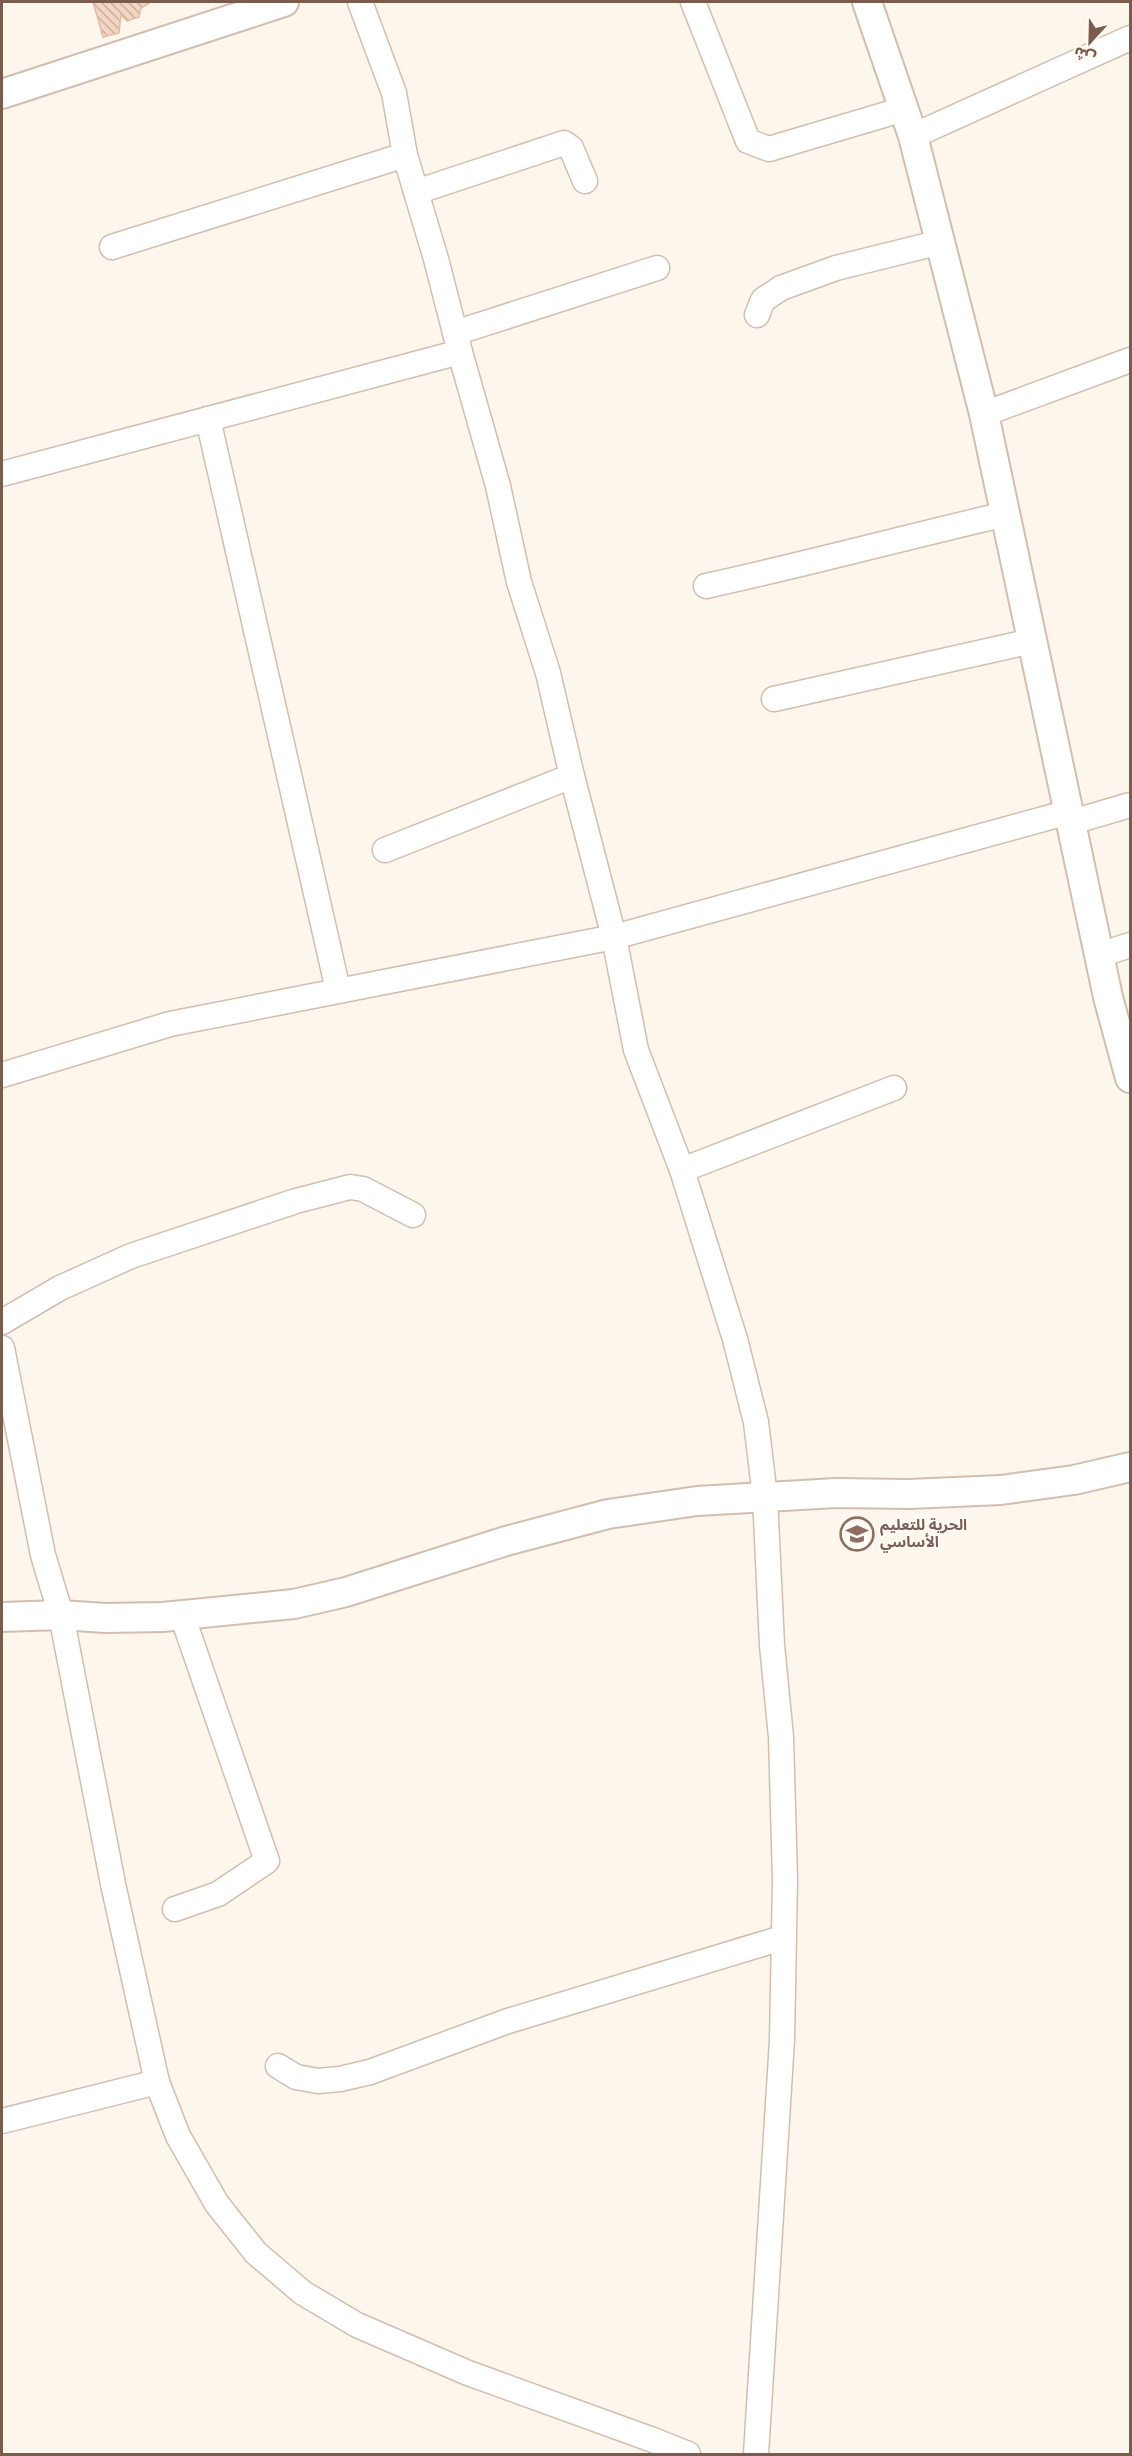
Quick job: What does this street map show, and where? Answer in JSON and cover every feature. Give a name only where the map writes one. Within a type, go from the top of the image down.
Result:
[{"type":"street","points":[[2,94],[284,2]]},
{"type":"street","points":[[360,2],[394,93],[405,155],[498,486],[519,582],[548,673],[614,937],[636,1050],[682,1170],[735,1339],[756,1422],[765,1497],[766,1561],[781,1737],[784,1803],[782,2040],[756,2454]]},
{"type":"street","points":[[693,2],[748,141],[756,146],[769,149],[904,109]]},
{"type":"street","points":[[867,2],[913,136],[984,414],[1108,997],[1131,1078]]},
{"type":"street","points":[[913,136],[1131,38]]},
{"type":"street","points":[[416,192],[564,143],[571,148],[585,181]]},
{"type":"street","points":[[112,247],[405,155]]},
{"type":"street","points":[[757,315],[763,300],[781,288],[836,268],[941,242]]},
{"type":"street","points":[[2,474],[208,419],[458,342],[657,268]]},
{"type":"street","points":[[984,414],[1131,360]]},
{"type":"street","points":[[208,419],[338,990]]},
{"type":"street","points":[[706,586],[812,563],[902,538],[1006,514]]},
{"type":"street","points":[[774,699],[1032,641]]},
{"type":"street","points":[[385,850],[572,776]]},
{"type":"street","points":[[2,1075],[170,1024],[614,937],[1070,817],[1131,805]]},
{"type":"street","points":[[1100,955],[1131,945]]},
{"type":"street","points":[[682,1170],[894,1088]]},
{"type":"street","points":[[2,1322],[60,1288],[131,1256],[296,1202],[350,1187],[363,1189],[413,1215]]},
{"type":"street","points":[[2,1348],[43,1555],[62,1615],[112,1884],[157,2082],[178,2136],[217,2204],[256,2253],[303,2293],[357,2325],[468,2373],[688,2454]]},
{"type":"street","points":[[2,1617],[62,1615],[105,1618],[182,1615],[294,1604],[346,1592],[506,1541],[608,1514],[697,1501],[1001,1490],[1074,1480],[1131,1467]]},
{"type":"street","points":[[175,1909],[218,1894],[267,1861],[182,1615]]},
{"type":"street","points":[[278,2066],[296,2077],[318,2081],[370,2072],[508,2021],[782,1938]]},
{"type":"street","points":[[2,2121],[157,2082]]},
{"type":"building","points":[[93,2],[151,2],[141,8],[139,17],[127,21],[121,15],[119,33],[103,37]]},
{"type":"place","name":"الحرية للتعليم الأساسي","points":[[857,1534]]}]
